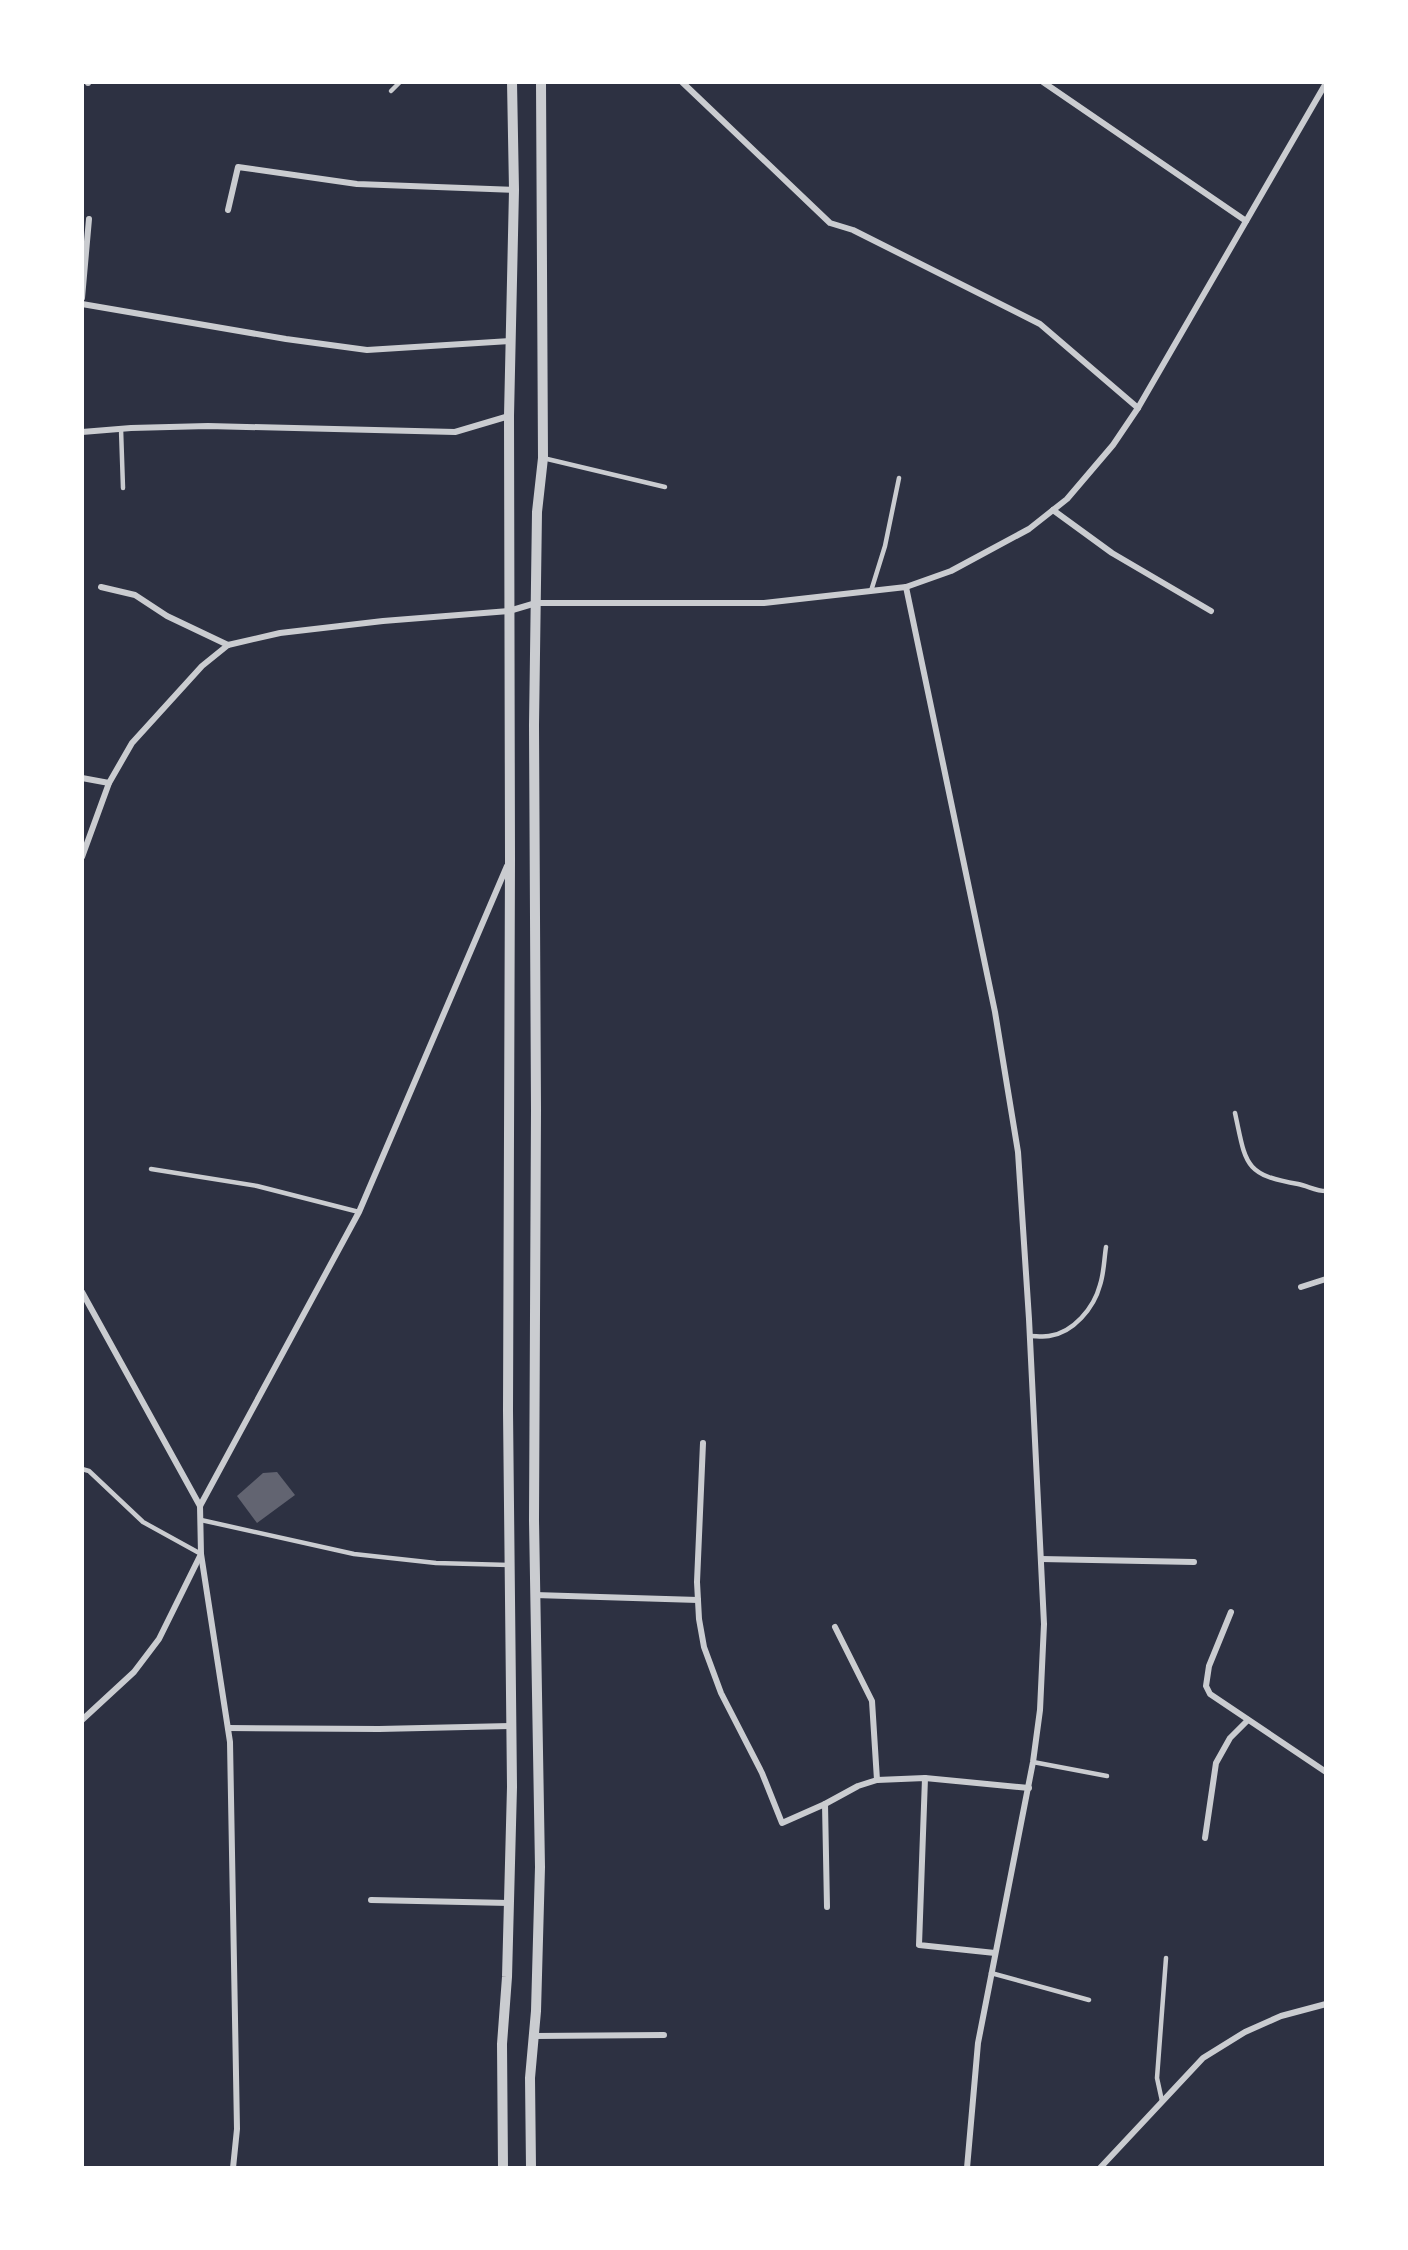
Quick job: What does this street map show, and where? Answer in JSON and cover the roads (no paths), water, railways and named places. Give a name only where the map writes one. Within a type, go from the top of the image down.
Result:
[{"type":"street","points":[[503,2168],[502,2044],[509,1903],[512,1726],[509,1565],[508,416],[514,190],[512,82]]},
{"type":"street","points":[[531,2168],[530,2078],[534,2036],[540,1867],[535,1596],[534,725],[537,512],[543,458],[541,82]]},
{"type":"street","points":[[682,82],[830,223],[853,230],[1040,324],[1138,408]]},
{"type":"street","points":[[1043,82],[1246,221]]},
{"type":"street","points":[[82,857],[109,783],[132,743],[202,666],[228,645],[280,633],[383,621],[509,611],[536,603],[764,603],[906,587],[951,571],[1029,529],[1067,499],[1113,445],[1138,408],[1326,83]]},
{"type":"street","points":[[228,210],[238,167],[357,184],[514,190]]},
{"type":"street","points":[[82,298],[89,219]]},
{"type":"street","points":[[82,304],[286,339],[367,350],[511,341]]},
{"type":"street","points":[[82,432],[208,426],[455,432],[508,416]]},
{"type":"street","points":[[1053,510],[1112,553],[1211,610]]},
{"type":"street","points":[[101,587],[135,595],[167,616],[228,645]]},
{"type":"street","points":[[906,587],[999,1036],[1018,1152],[1030,1336],[1044,1624],[1040,1710],[1033,1762],[978,2043],[967,2168]]},
{"type":"street","points":[[82,778],[109,783]]},
{"type":"street","points":[[200,1506],[359,1212],[510,860]]},
{"type":"street","points":[[1301,1287],[1326,1278]]},
{"type":"street","points":[[82,1292],[200,1506],[201,1554],[230,1742],[237,2129],[233,2168]]},
{"type":"street","points":[[703,1443],[697,1582],[704,1647],[717,1684],[762,1773],[782,1823],[858,1786],[877,1780],[925,1778],[1029,1788]]},
{"type":"street","points":[[82,1720],[134,1672],[159,1639],[201,1554]]},
{"type":"street","points":[[1041,1559],[1194,1562]]},
{"type":"street","points":[[535,1596],[698,1600]]},
{"type":"street","points":[[1232,1612],[1209,1666],[1206,1686],[1210,1694],[1326,1772]]},
{"type":"street","points":[[836,1627],[872,1701],[877,1780]]},
{"type":"street","points":[[1205,1839],[1216,1763],[1230,1738],[1248,1720]]},
{"type":"street","points":[[228,1728],[379,1729],[512,1726]]},
{"type":"street","points":[[925,1778],[919,1945],[995,1953]]},
{"type":"street","points":[[825,1804],[827,1907]]},
{"type":"street","points":[[371,1900],[509,1903]]},
{"type":"street","points":[[1100,2168],[1203,2058],[1245,2032],[1281,2016],[1326,2004]]},
{"type":"street","points":[[534,2036],[664,2035]]},
{"type":"lane","points":[[391,91],[400,82]]},
{"type":"lane","points":[[121,429],[123,488]]},
{"type":"lane","points":[[543,458],[664,487]]},
{"type":"lane","points":[[871,591],[885,546],[899,478]]},
{"type":"lane","points":[[1234,1113],[1244,1155],[1250,1166],[1271,1179],[1326,1191]]},
{"type":"lane","points":[[151,1168],[257,1186],[359,1212]]},
{"type":"lane","points":[[1030,1336],[1050,1336],[1061,1332],[1076,1323],[1090,1307],[1100,1286],[1106,1247]]},
{"type":"lane","points":[[82,1469],[89,1471],[143,1522],[201,1554]]},
{"type":"lane","points":[[201,1520],[354,1554],[436,1563],[509,1565]]},
{"type":"lane","points":[[1033,1762],[1107,1776]]},
{"type":"lane","points":[[1162,2102],[1156,2078],[1166,1958]]},
{"type":"lane","points":[[991,1974],[1089,2000]]}]
